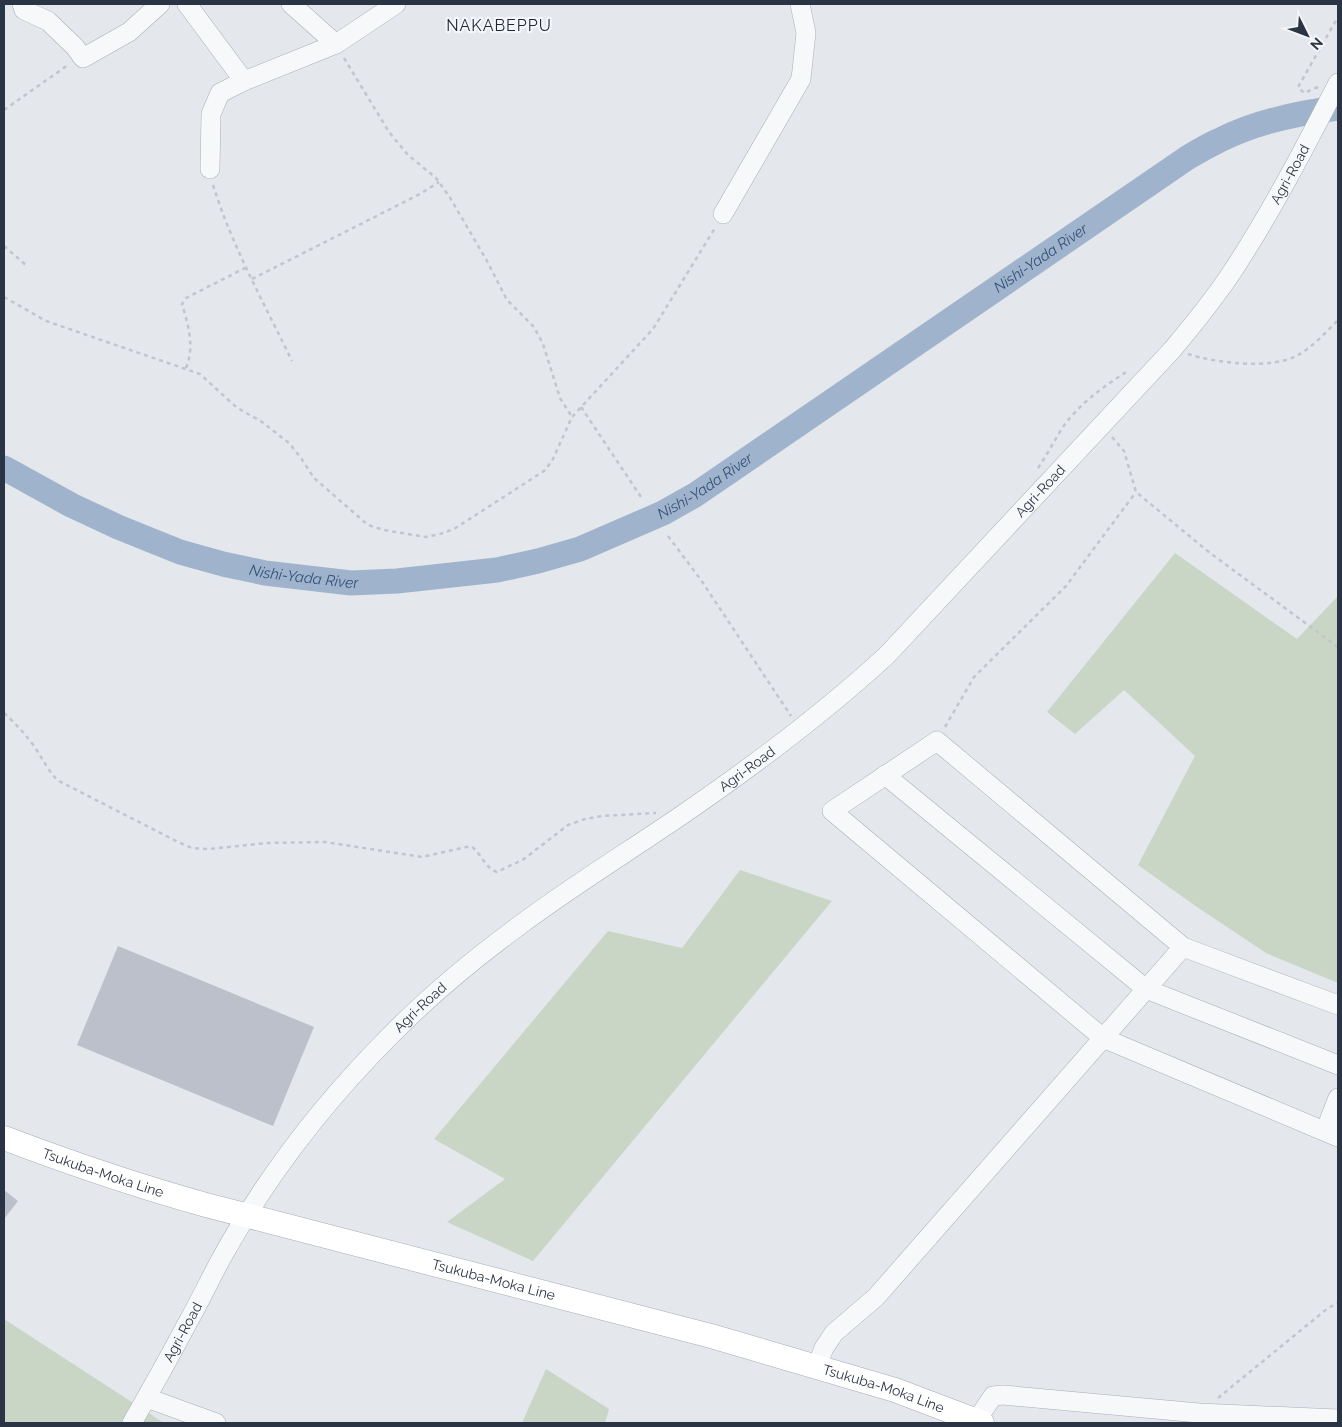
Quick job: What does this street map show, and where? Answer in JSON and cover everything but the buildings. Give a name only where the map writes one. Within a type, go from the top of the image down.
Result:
[{"type":"main road","name":"Tsukuba-Moka Line","points":[[4,1138],[143,1187],[246,1216],[673,1326],[817,1366],[895,1390],[979,1422]]},
{"type":"street","points":[[22,4],[24,10],[48,21],[83,58],[129,32],[155,5]]},
{"type":"street","points":[[186,4],[244,81]]},
{"type":"street","points":[[291,4],[336,44]]},
{"type":"street","points":[[210,169],[211,114],[220,94],[244,81],[336,44],[396,4]]},
{"type":"street","points":[[724,214],[802,79],[806,33],[800,4]]},
{"type":"street","name":"Agri-Road","points":[[132,1423],[246,1216],[283,1161],[316,1117],[353,1075],[421,1006],[484,952],[522,923],[749,769],[844,695],[887,655],[1102,427],[1172,350],[1206,308],[1232,271],[1262,222],[1314,131],[1331,87]]},
{"type":"street","points":[[1338,1005],[1183,946],[937,741],[832,810],[1103,1038],[1331,1134],[1338,1098]]},
{"type":"street","points":[[885,775],[1146,989],[1338,1065]]},
{"type":"street","points":[[817,1366],[824,1348],[834,1333],[876,1297],[1183,946]]},
{"type":"street","points":[[979,1422],[993,1396],[1003,1395],[1199,1413],[1338,1419]]},
{"type":"street","points":[[147,1398],[216,1423]]},
{"type":"street","points":[[1178,1423],[1199,1413]]},
{"type":"path","points":[[1331,87],[1304,93],[1298,87],[1338,17]]},
{"type":"path","points":[[336,44],[389,132],[408,155],[439,182],[487,261],[507,300],[534,327],[543,344],[560,398],[572,417]]},
{"type":"path","points":[[4,110],[62,68],[83,58]]},
{"type":"path","points":[[210,169],[219,202],[252,279],[292,361]]},
{"type":"path","points":[[252,279],[420,194],[439,182]]},
{"type":"path","points":[[4,297],[46,321],[200,374],[236,407],[262,422],[289,443],[314,478],[368,525],[407,535],[426,537],[454,529],[544,471],[552,461],[572,417],[653,329],[724,214]]},
{"type":"path","points":[[4,246],[28,267]]},
{"type":"path","points":[[186,368],[190,336],[182,304],[186,298],[247,267]]},
{"type":"path","points":[[581,406],[641,497]]},
{"type":"path","points":[[1102,427],[1124,451],[1136,492],[1210,553],[1338,647]]},
{"type":"path","points":[[937,741],[974,677],[1066,586],[1136,492]]},
{"type":"path","points":[[668,536],[701,580],[800,730]]},
{"type":"path","points":[[4,713],[34,746],[57,780],[192,848],[209,849],[267,843],[324,842],[422,857],[471,846],[478,851],[490,869],[497,872],[524,859],[568,825],[585,818],[660,812],[679,817]]},
{"type":"path","points":[[1199,1413],[1328,1308],[1338,1303]]},
{"type":"green space","points":[[1175,553],[1297,639],[1338,596],[1338,983],[1266,953],[1138,865],[1195,756],[1124,690],[1075,734],[1047,712]]},
{"type":"green space","points":[[740,870],[832,901],[533,1261],[447,1222],[505,1179],[434,1139],[608,931],[682,948]]},
{"type":"green space","points":[[4,1319],[164,1423],[4,1423]]},
{"type":"green space","points":[[546,1369],[609,1409],[605,1423],[522,1423]]},
{"type":"waterway","name":"Nishi-Yada River","points":[[4,468],[71,505],[118,527],[180,552],[265,573],[351,583],[397,581],[497,570],[538,561],[580,549],[663,513],[695,495],[1202,149],[1232,134],[1261,124],[1292,116],[1338,108]]},
{"type":"district","name":"NAKABEPPU","points":[[499,25]]}]
